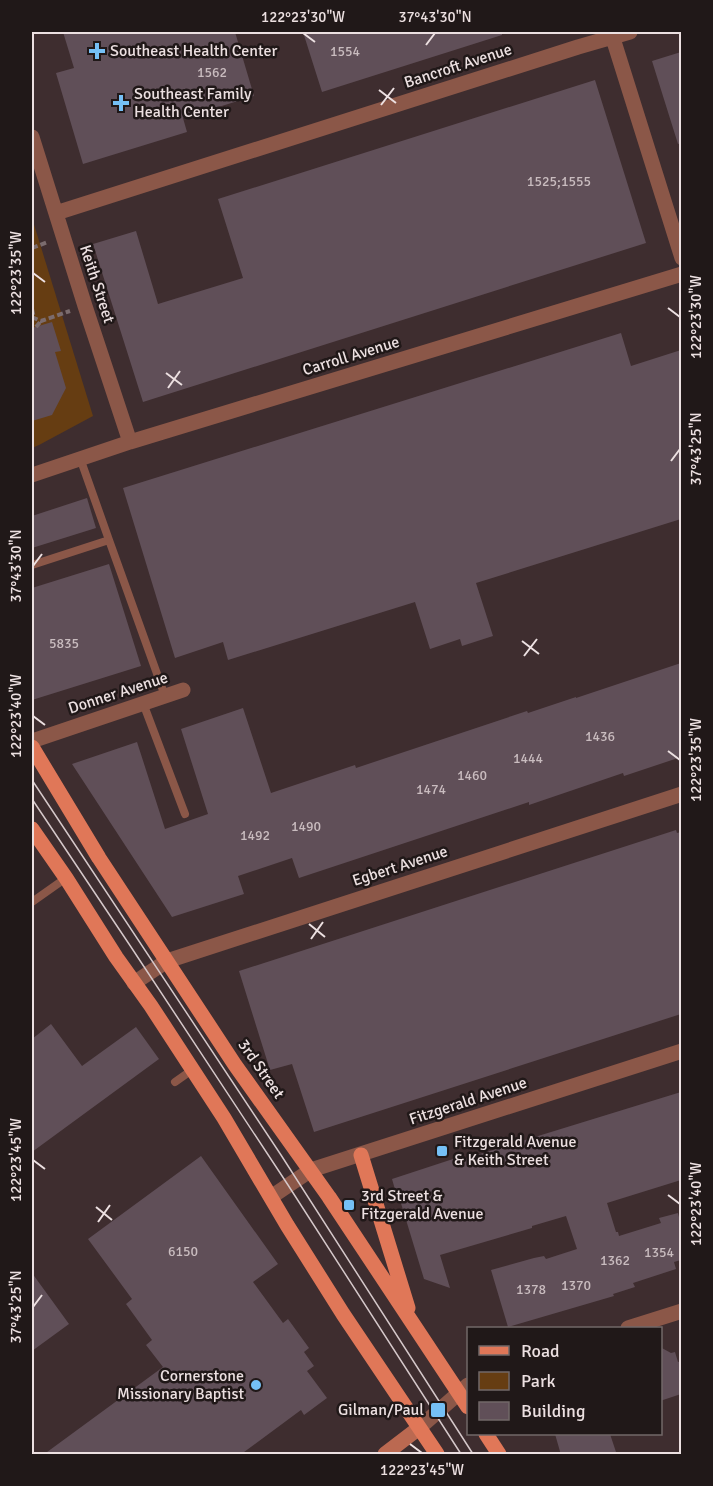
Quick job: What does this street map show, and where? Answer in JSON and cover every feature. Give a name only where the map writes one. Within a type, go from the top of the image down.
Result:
[{"type":"main road","name":"3rd Street","points":[[32,747],[99,858],[235,1065],[311,1170],[414,1325],[464,1389]]},
{"type":"main road","points":[[32,829],[224,1118],[286,1225],[342,1314],[437,1455]]},
{"type":"main road","points":[[361,1155],[414,1325]]},
{"type":"main road","points":[[385,1455],[419,1428]]},
{"type":"main road","points":[[487,1435],[499,1455]]},
{"type":"street","name":"Bancroft Avenue","points":[[56,213],[612,34],[630,32]]},
{"type":"street","points":[[612,34],[681,258]]},
{"type":"street","name":"Keith Street","points":[[32,137],[130,442]]},
{"type":"street","name":"Carroll Avenue","points":[[32,475],[130,442],[681,274]]},
{"type":"street","name":"Donner Avenue","points":[[32,741],[183,690]]},
{"type":"street","name":"Egbert Avenue","points":[[134,983],[167,961],[681,794]]},
{"type":"street","name":"Fitzgerald Avenue","points":[[271,1197],[311,1170],[681,1052]]},
{"type":"street","points":[[634,1327],[681,1311]]},
{"type":"street","points":[[419,1428],[464,1389]]},
{"type":"lane","points":[[80,458],[165,696]]},
{"type":"lane","points":[[32,564],[109,540]]},
{"type":"lane","points":[[143,703],[185,814]]},
{"type":"lane","points":[[32,902],[66,878]]},
{"type":"lane","points":[[175,1082],[192,1070]]},
{"type":"path","points":[[36,327],[41,321],[85,306]]},
{"type":"path","points":[[32,309],[33,319],[41,321]]},
{"type":"green space","points":[[32,218],[93,416],[32,448]]},
{"type":"building","points":[[63,32],[235,32],[254,96],[183,118],[187,132],[83,164],[56,73],[74,68]]},
{"type":"building","points":[[303,32],[502,32],[502,35],[322,92]]},
{"type":"building","points":[[681,52],[681,143],[678,144],[652,61]]},
{"type":"building","points":[[595,80],[646,243],[143,402],[93,244],[136,231],[158,304],[243,278],[218,199]]},
{"type":"building","points":[[52,322],[61,351],[55,352],[66,388],[52,415],[32,421],[32,328]]},
{"type":"building","points":[[621,333],[631,366],[681,350],[681,519],[476,583],[493,636],[462,646],[460,639],[430,649],[415,602],[228,660],[223,642],[175,658],[123,488]]},
{"type":"building","points":[[87,498],[96,528],[32,548],[32,516]]},
{"type":"building","points":[[109,564],[141,666],[32,700],[32,588]]},
{"type":"building","points":[[681,663],[681,757],[624,776],[623,773],[529,805],[529,802],[299,878],[292,858],[238,876],[244,894],[172,917],[72,764],[137,742],[165,829],[208,814],[181,729],[243,708],[271,793],[355,765],[356,768]]},
{"type":"building","points":[[676,830],[677,833],[681,832],[681,1014],[314,1132],[292,1064],[270,1070],[239,971]]},
{"type":"building","points":[[51,1024],[82,1066],[136,1027],[159,1059],[32,1152],[32,1039]]},
{"type":"building","points":[[681,1092],[681,1180],[607,1203],[619,1236],[661,1223],[659,1218],[678,1213],[681,1225],[681,1260],[674,1262],[676,1269],[633,1283],[635,1287],[613,1294],[614,1296],[508,1327],[491,1270],[544,1256],[546,1259],[577,1249],[566,1216],[440,1255],[450,1288],[424,1279],[392,1179]]},
{"type":"building","points":[[201,1156],[278,1264],[253,1282],[283,1323],[288,1319],[309,1348],[304,1352],[314,1366],[307,1371],[327,1398],[304,1415],[301,1410],[240,1455],[43,1455],[163,1367],[146,1345],[152,1340],[126,1304],[132,1299],[88,1239]]},
{"type":"building","points":[[32,1273],[69,1324],[32,1351]]},
{"type":"building","points":[[662,1348],[671,1353],[675,1352],[678,1362],[681,1361],[681,1394],[662,1400]]},
{"type":"building","points":[[555,1435],[610,1435],[617,1455],[561,1455]]},
{"type":"tram line","points":[[32,780],[281,1155],[473,1454]]},
{"type":"tram line","points":[[32,799],[288,1185],[461,1454]]},
{"type":"place","name":"Southeast Health Center","points":[[97,51]]},
{"type":"place","name":"Southeast Family Health Center","points":[[121,103]]},
{"type":"place","name":"Fitzgerald Avenue & Keith Street","points":[[442,1151]]},
{"type":"place","name":"3rd Street & Fitzgerald Avenue","points":[[349,1205]]},
{"type":"place","name":"Cornerstone Missionary Baptist","points":[[256,1385]]},
{"type":"place","name":"Gilman/Paul","points":[[438,1410]]}]
